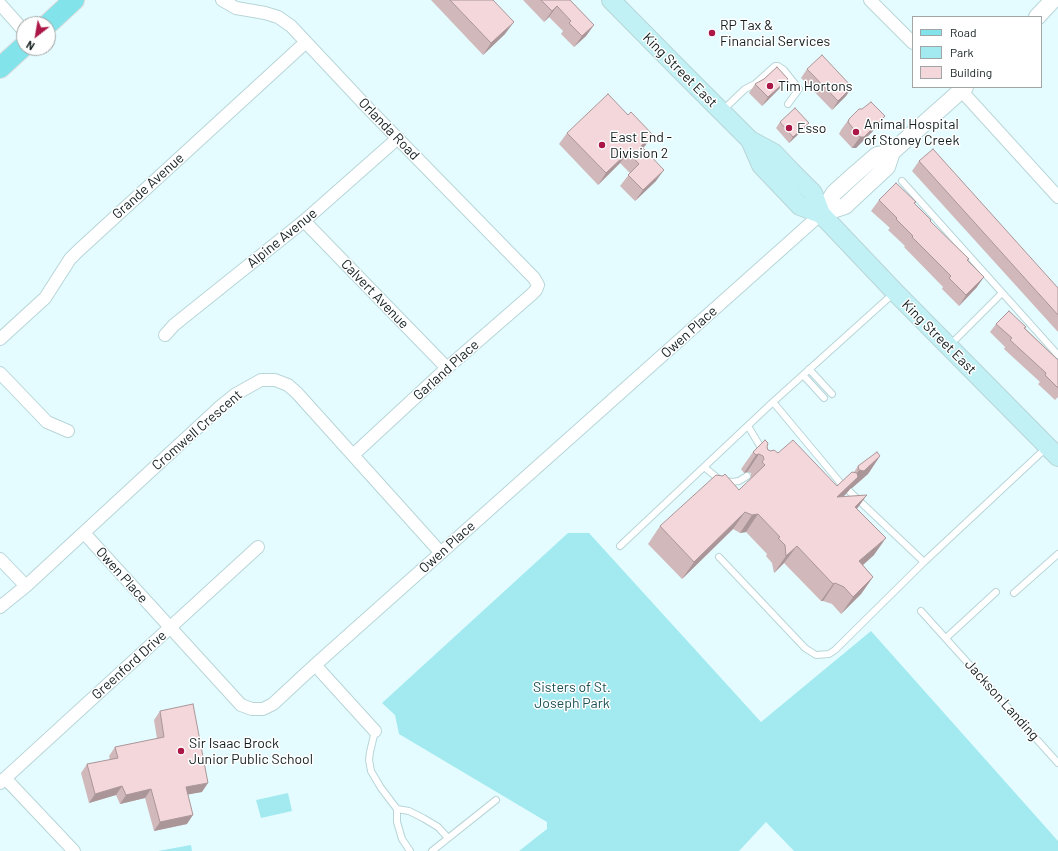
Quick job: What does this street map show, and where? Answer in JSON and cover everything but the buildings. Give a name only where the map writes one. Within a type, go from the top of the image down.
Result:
[{"type":"main road","points":[[56,17],[74,0]]},
{"type":"main road","name":"King Street East","points":[[612,0],[750,140],[761,165],[795,201],[800,206],[821,214],[895,292],[1053,452]]},
{"type":"main road","points":[[0,68],[16,53]]},
{"type":"street","name":"Orlanda Road","points":[[222,0],[236,8],[278,17],[291,26],[398,138],[532,274],[538,285]]},
{"type":"street","points":[[870,0],[912,41]]},
{"type":"street","points":[[1038,16],[1054,0]]},
{"type":"street","points":[[0,4],[16,22]]},
{"type":"street","name":"Grande Avenue","points":[[0,339],[45,298],[70,260],[78,251],[306,42]]},
{"type":"street","points":[[821,214],[846,206],[887,167],[892,152],[962,88],[1057,195]]},
{"type":"street","name":"Alpine Avenue","points":[[165,335],[174,325],[304,221],[398,138]]},
{"type":"street","name":"Owen Place","points":[[84,533],[241,705],[252,709],[263,709],[272,704],[821,214]]},
{"type":"street","name":"Calvert Avenue","points":[[304,221],[447,368]]},
{"type":"street","name":"Garland Place","points":[[353,455],[447,368],[531,296],[538,285]]},
{"type":"street","points":[[0,373],[48,422],[68,431]]},
{"type":"street","name":"Cromwell Crescent","points":[[0,607],[26,586],[221,406],[236,394],[261,380],[275,380],[288,385],[441,553]]},
{"type":"street","name":"Greenford Drive","points":[[3,780],[258,547]]},
{"type":"street","points":[[0,559],[26,586]]},
{"type":"street","points":[[315,665],[375,731]]},
{"type":"street","points":[[3,780],[74,851]]},
{"type":"lane","points":[[721,112],[745,89],[755,84],[775,66],[778,66],[784,70],[799,88],[788,104]]},
{"type":"lane","points":[[902,181],[1058,355]]},
{"type":"lane","points":[[620,546],[773,402],[895,292]]},
{"type":"lane","points":[[948,346],[1002,292]]},
{"type":"lane","points":[[809,369],[832,394]]},
{"type":"lane","points":[[803,375],[824,398]]},
{"type":"lane","points":[[773,402],[843,486]]},
{"type":"lane","points":[[748,426],[760,446],[762,457]]},
{"type":"lane","points":[[719,556],[806,648],[816,655],[820,656],[828,654],[834,650],[924,562],[1053,452]]},
{"type":"lane","points":[[704,467],[720,480],[732,482],[739,481],[747,476]]},
{"type":"lane","points":[[849,491],[924,562]]},
{"type":"lane","points":[[1014,594],[1058,554]]},
{"type":"lane","points":[[946,638],[996,592]]},
{"type":"lane","name":"Jackson Landing","points":[[921,611],[1058,763]]},
{"type":"lane","points":[[375,731],[369,760],[371,771],[381,788],[397,809],[397,822],[402,839],[410,851]]},
{"type":"lane","points":[[432,851],[496,800]]},
{"type":"lane","points":[[397,809],[409,811],[423,818],[438,827],[448,838]]},
{"type":"green space","name":"Sisters of St. Joseph Park","points":[[568,533],[589,533],[761,722],[871,631],[1058,841],[1058,851],[794,851],[766,822],[739,851],[519,851],[547,829],[547,822],[399,734],[395,715],[382,703]]},
{"type":"green space","points":[[288,793],[292,811],[261,818],[256,800]]},
{"type":"green space","points":[[191,845],[192,851],[158,851]]},
{"type":"place","name":"RP Tax & Financial Services","points":[[712,33]]},
{"type":"place","name":"Tim Hortons","points":[[770,86]]},
{"type":"place","name":"Esso","points":[[789,128]]},
{"type":"place","name":"Animal Hospital of Stoney Creek","points":[[856,132]]},
{"type":"place","name":"East End - Division 2","points":[[602,145]]},
{"type":"place","name":"Sir Isaac Brock Junior Public School","points":[[181,751]]}]
